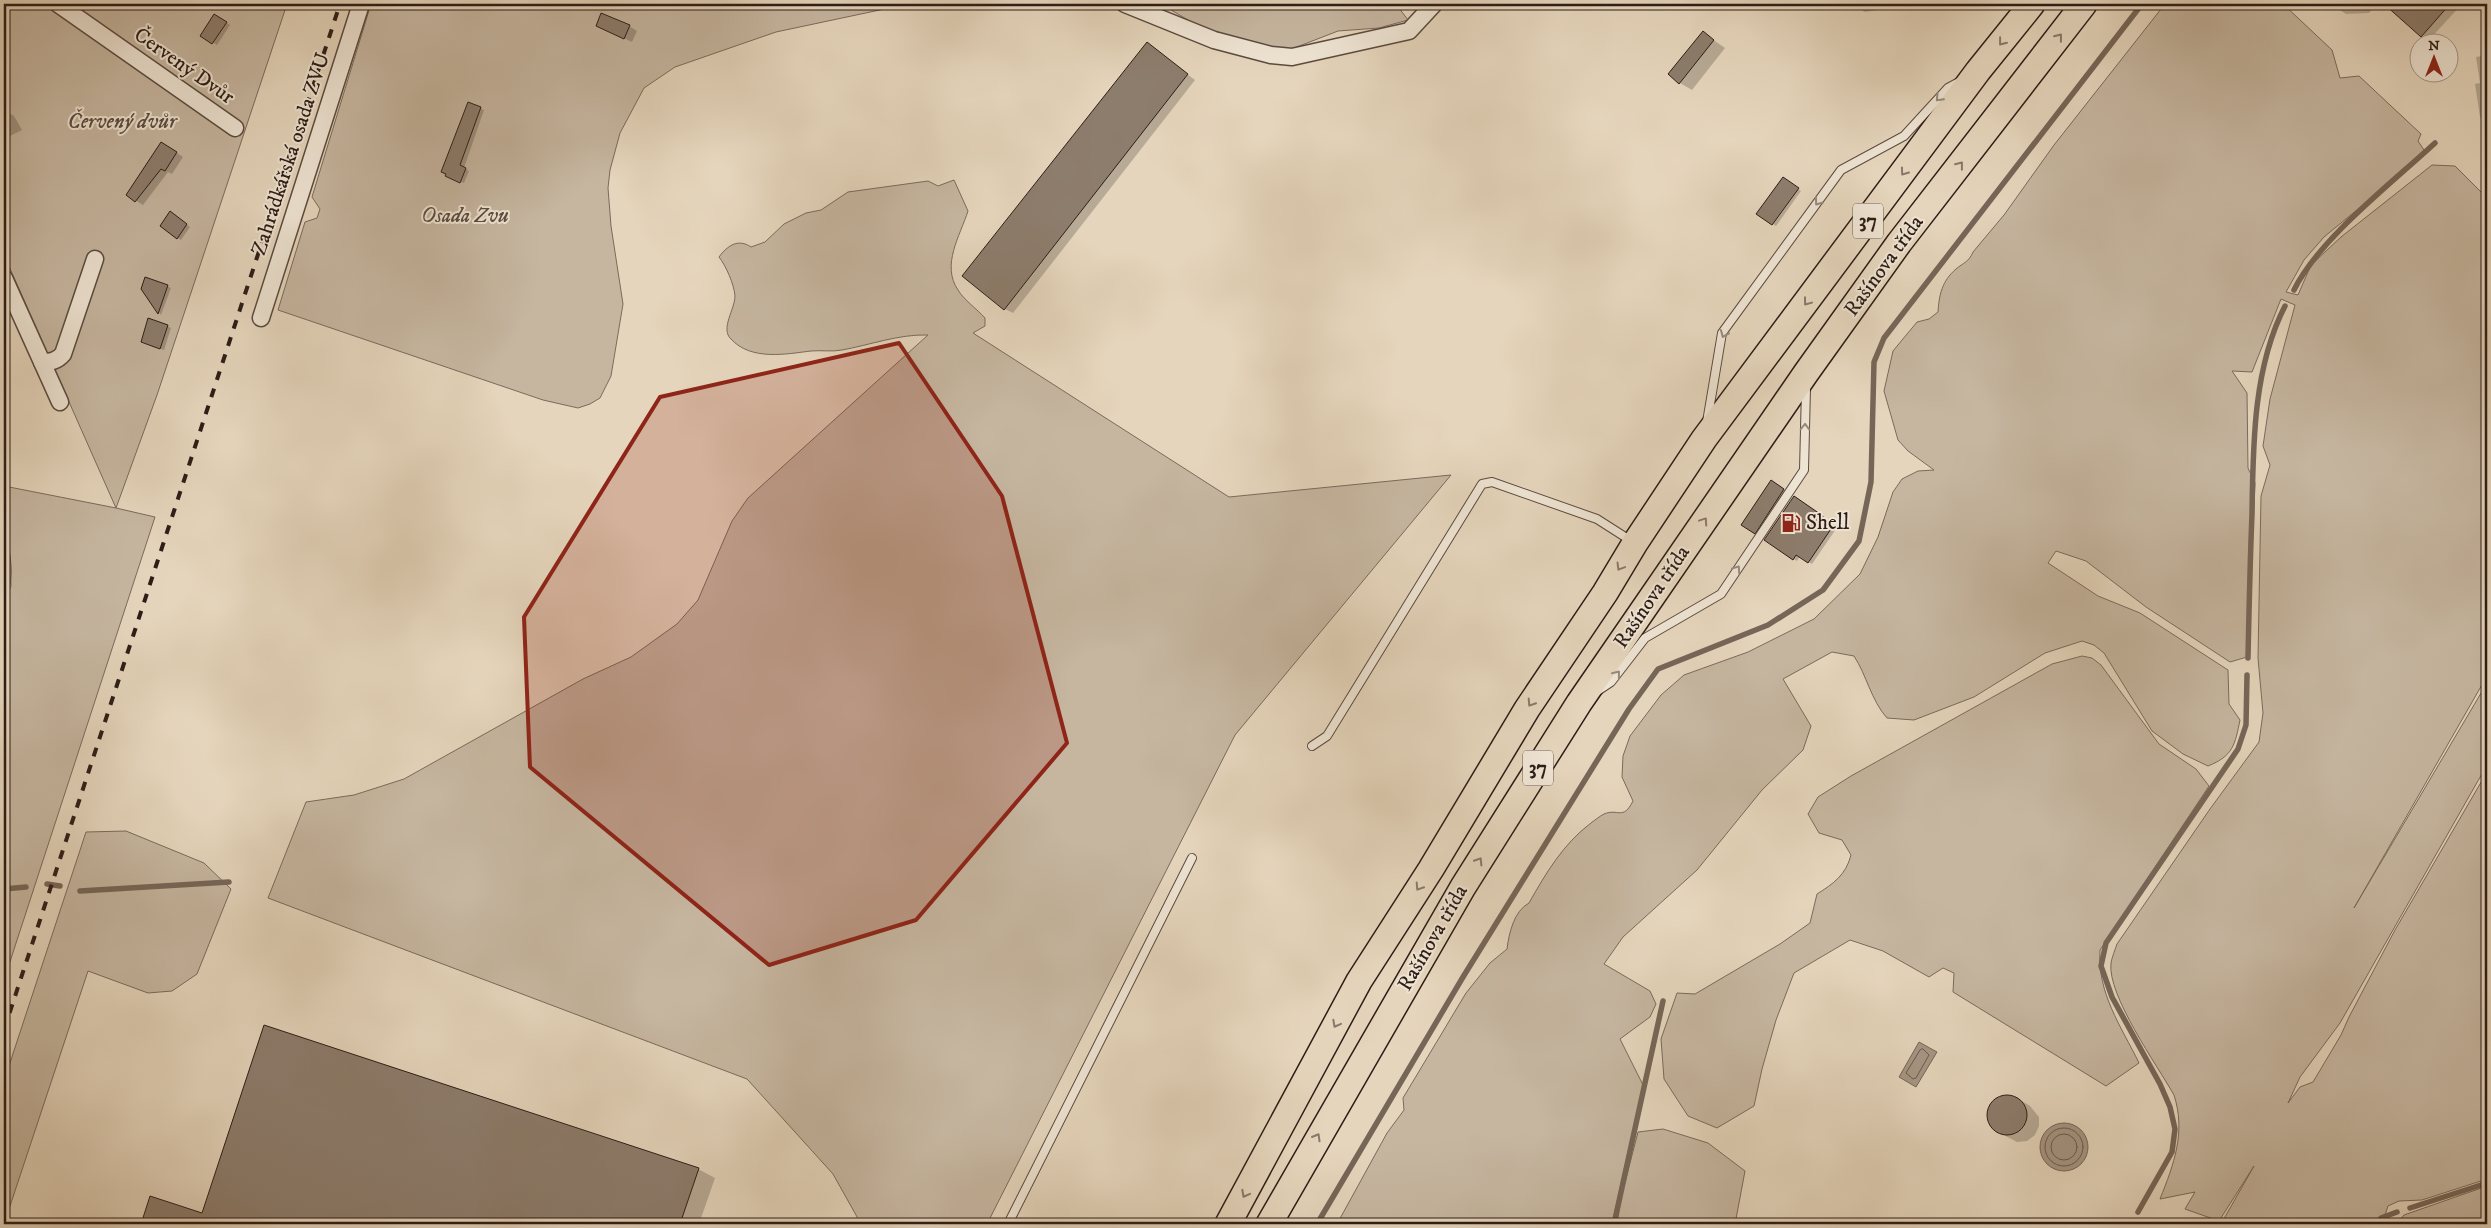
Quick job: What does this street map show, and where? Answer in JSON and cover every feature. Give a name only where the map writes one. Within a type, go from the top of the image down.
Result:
[{"type":"main road","name":"Rašínova třída","points":[[1228,1224],[1359,981],[1431,869],[1527,708],[1605,593],[1635,543],[1704,438],[1978,71],[2032,4]]},
{"type":"main road","name":"Rašínova třída","points":[[1269,1224],[1464,886],[1579,703],[1806,373],[1899,243],[2084,4]]},
{"type":"street","name":"Červený Dvůr","points":[[58,4],[235,128]]},
{"type":"street","name":"Zahrádkářská osada ZVU","points":[[261,318],[361,4]]},
{"type":"street","points":[[1126,4],[1214,40],[1271,54],[1292,57],[1409,31],[1434,4]]},
{"type":"street","points":[[42,362],[51,362],[59,359],[63,354],[95,259]]},
{"type":"street","points":[[4,278],[60,402]]},
{"type":"lane","points":[[1704,438],[1722,333],[1841,170],[1904,136],[1948,88],[1978,71]]},
{"type":"lane","points":[[1579,703],[1611,682],[1645,638],[1721,594],[1804,470],[1806,373]]},
{"type":"lane","points":[[1312,746],[1327,736],[1482,484],[1492,482],[1597,520],[1635,543]]},
{"type":"lane","points":[[1008,1224],[1192,858]]},
{"type":"highlighted area","points":[[899,343],[1002,496],[1067,743],[916,920],[769,965],[530,767],[524,617],[660,397]]},
{"type":"green space","name":"Červený dvůr","points":[[4,4],[287,4],[157,395],[116,508],[4,255]]},
{"type":"green space","name":"Osada Zvu","points":[[371,4],[908,4],[776,32],[675,67],[644,88],[620,133],[610,170],[608,188],[611,226],[623,304],[611,376],[600,398],[578,408],[543,400],[278,310],[305,222],[317,218],[320,209],[312,197]]},
{"type":"green space","points":[[1161,4],[1396,4],[1408,20],[1379,28],[1338,31],[1289,50],[1233,41],[1193,23]]},
{"type":"green space","points":[[2165,4],[2283,4],[2332,50],[2340,78],[2359,76],[2421,134],[2418,141],[2426,153],[2324,237],[2304,260],[2286,292],[2298,295],[2311,265],[2341,237],[2432,165],[2455,166],[2487,198],[2487,676],[2354,908],[2487,683],[2487,765],[2340,1023],[2300,1077],[2288,1103],[2300,1087],[2313,1082],[2341,1035],[2395,930],[2487,772],[2487,1179],[2422,1200],[2399,1201],[2388,1206],[2384,1218],[2394,1224],[2221,1224],[2254,1166],[2219,1221],[2185,1209],[2195,1192],[2160,1199],[2177,1148],[2179,1122],[2177,1109],[2174,1095],[2125,1011],[2112,977],[2111,963],[2117,944],[2210,809],[2259,742],[2263,713],[2258,658],[2261,496],[2270,465],[2263,446],[2270,399],[2295,305],[2281,299],[2252,372],[2232,371],[2247,393],[2248,468],[2255,483],[2247,657],[2230,662],[2146,607],[2086,561],[2056,551],[2048,563],[2098,596],[2140,613],[2228,670],[2229,704],[2240,720],[2232,749],[2228,754],[2208,766],[2183,754],[2152,731],[2104,653],[2094,645],[2082,641],[2045,653],[1974,697],[1914,720],[1887,718],[1877,704],[1854,656],[1832,652],[1783,679],[1811,726],[1803,750],[1762,790],[1697,870],[1623,937],[1604,964],[1650,991],[1656,1004],[1650,1017],[1620,1039],[1643,1085],[1612,1224],[1337,1224],[1387,1133],[1404,1110],[1403,1098],[1466,993],[1490,963],[1507,949],[1511,930],[1520,911],[1529,903],[1556,860],[1581,831],[1604,814],[1626,811],[1633,801],[1622,777],[1623,756],[1630,736],[1661,695],[1684,675],[1748,652],[1814,619],[1860,574],[1878,537],[1893,492],[1902,479],[1918,471],[1934,470],[1908,451],[1898,440],[1884,391],[1893,351],[1917,322],[1929,319],[1938,312],[1940,294],[1947,278],[1970,258],[2004,215],[2054,145]]},
{"type":"green space","points":[[954,180],[968,211],[954,250],[951,271],[958,290],[985,318],[985,326],[973,333],[1229,497],[1451,475],[1235,735],[987,1224],[861,1224],[833,1174],[747,1079],[268,898],[306,802],[354,795],[404,779],[583,679],[631,657],[677,624],[698,600],[732,521],[748,498],[928,335],[895,338],[838,351],[769,354],[748,351],[739,346],[728,335],[727,324],[735,296],[729,275],[719,257],[722,253],[737,243],[746,244],[751,247],[765,242],[784,224],[806,213],[821,210],[848,192],[928,181],[938,186]]},
{"type":"green space","points":[[4,486],[155,517],[4,980],[4,601],[11,586],[10,555],[4,533]]},
{"type":"green space","points":[[2082,656],[2092,658],[2101,665],[2159,744],[2196,769],[2209,786],[2100,950],[2102,981],[2106,995],[2139,1063],[2106,1086],[1953,992],[1954,973],[1943,968],[1929,977],[1883,951],[1850,940],[1794,973],[1776,1020],[1754,1106],[1717,1128],[1688,1116],[1664,1079],[1661,1039],[1677,993],[1695,994],[1780,944],[1810,923],[1817,894],[1838,878],[1846,868],[1851,855],[1842,840],[1819,833],[1808,814],[1818,797],[1851,776],[2052,664]]},
{"type":"green space","points":[[126,831],[204,863],[231,889],[197,974],[172,991],[148,993],[88,971],[4,1224],[4,1081],[86,832]]},
{"type":"green space","points":[[1663,1129],[1708,1143],[1745,1171],[1735,1224],[1617,1224],[1621,1198],[1638,1132]]},
{"type":"green space","points":[[2487,1186],[2487,1224],[2396,1224],[2404,1215]]},
{"type":"water","points":[[4,533],[9,551],[11,575],[8,592],[4,601]]},
{"type":"water","points":[[1919,1042],[1937,1052],[1916,1087],[1899,1077]]},
{"type":"water","points":[[2059,1123],[2069,1123],[2078,1127],[2084,1133],[2087,1138],[2087,1156],[2078,1167],[2069,1171],[2059,1171],[2050,1167],[2044,1161],[2040,1152],[2040,1142],[2044,1133],[2050,1127]]},
{"type":"building","points":[[2384,4],[2450,4],[2425,32],[2415,32]]},
{"type":"building","points":[[601,13],[630,25],[624,39],[596,26]]},
{"type":"building","points":[[214,14],[227,22],[212,44],[200,36]]},
{"type":"building","points":[[1703,31],[1714,40],[1679,84],[1668,74]]},
{"type":"building","points":[[1147,42],[1188,74],[1004,310],[962,276]]},
{"type":"building","points":[[468,102],[481,107],[460,165],[466,168],[460,183],[441,172]]},
{"type":"building","points":[[161,142],[177,152],[165,171],[161,169],[135,202],[126,195]]},
{"type":"building","points":[[1783,177],[1799,188],[1772,225],[1756,214]]},
{"type":"building","points":[[170,211],[187,224],[177,239],[160,226]]},
{"type":"building","points":[[145,277],[168,285],[158,314],[141,289]]},
{"type":"building","points":[[148,318],[168,325],[160,349],[141,342]]},
{"type":"building","points":[[1771,480],[1784,489],[1755,534],[1741,525]]},
{"type":"building","points":[[1794,496],[1823,516],[1822,518],[1833,526],[1808,563],[1796,555],[1793,560],[1764,540]]},
{"type":"building","points":[[264,1025],[699,1168],[680,1224],[141,1224],[150,1196],[202,1213]]},
{"type":"building","points":[[2011,1095],[2018,1098],[2024,1104],[2027,1115],[2026,1123],[2018,1132],[2011,1135],[2003,1135],[1996,1132],[1988,1123],[1987,1111],[1990,1104],[1999,1096]]},
{"type":"waterway","points":[[1317,1224],[1463,977],[1629,709],[1658,669],[1768,625],[1823,590],[1859,541],[1871,482],[1874,362],[1884,338],[2142,4]]},
{"type":"waterway","points":[[2294,290],[2305,271],[2338,232],[2435,143]]},
{"type":"waterway","points":[[2248,658],[2254,435],[2266,355],[2274,330],[2285,306]]},
{"type":"waterway","points":[[2138,1212],[2172,1152],[2175,1129],[2170,1107],[2160,1084],[2112,997],[2101,966],[2106,943],[2238,749],[2246,725],[2247,675]]},
{"type":"waterway","points":[[80,891],[229,882]]},
{"type":"waterway","points":[[47,884],[60,886]]},
{"type":"waterway","points":[[4,889],[26,887]]},
{"type":"waterway","points":[[1614,1224],[1663,1001]]},
{"type":"waterway","points":[[2410,1208],[2487,1183]]},
{"type":"waterway","points":[[2377,1224],[2381,1218],[2397,1212]]},
{"type":"railway","points":[[4,1030],[340,4]]},
{"type":"place","name":"Shell","points":[[1791,523]]}]
